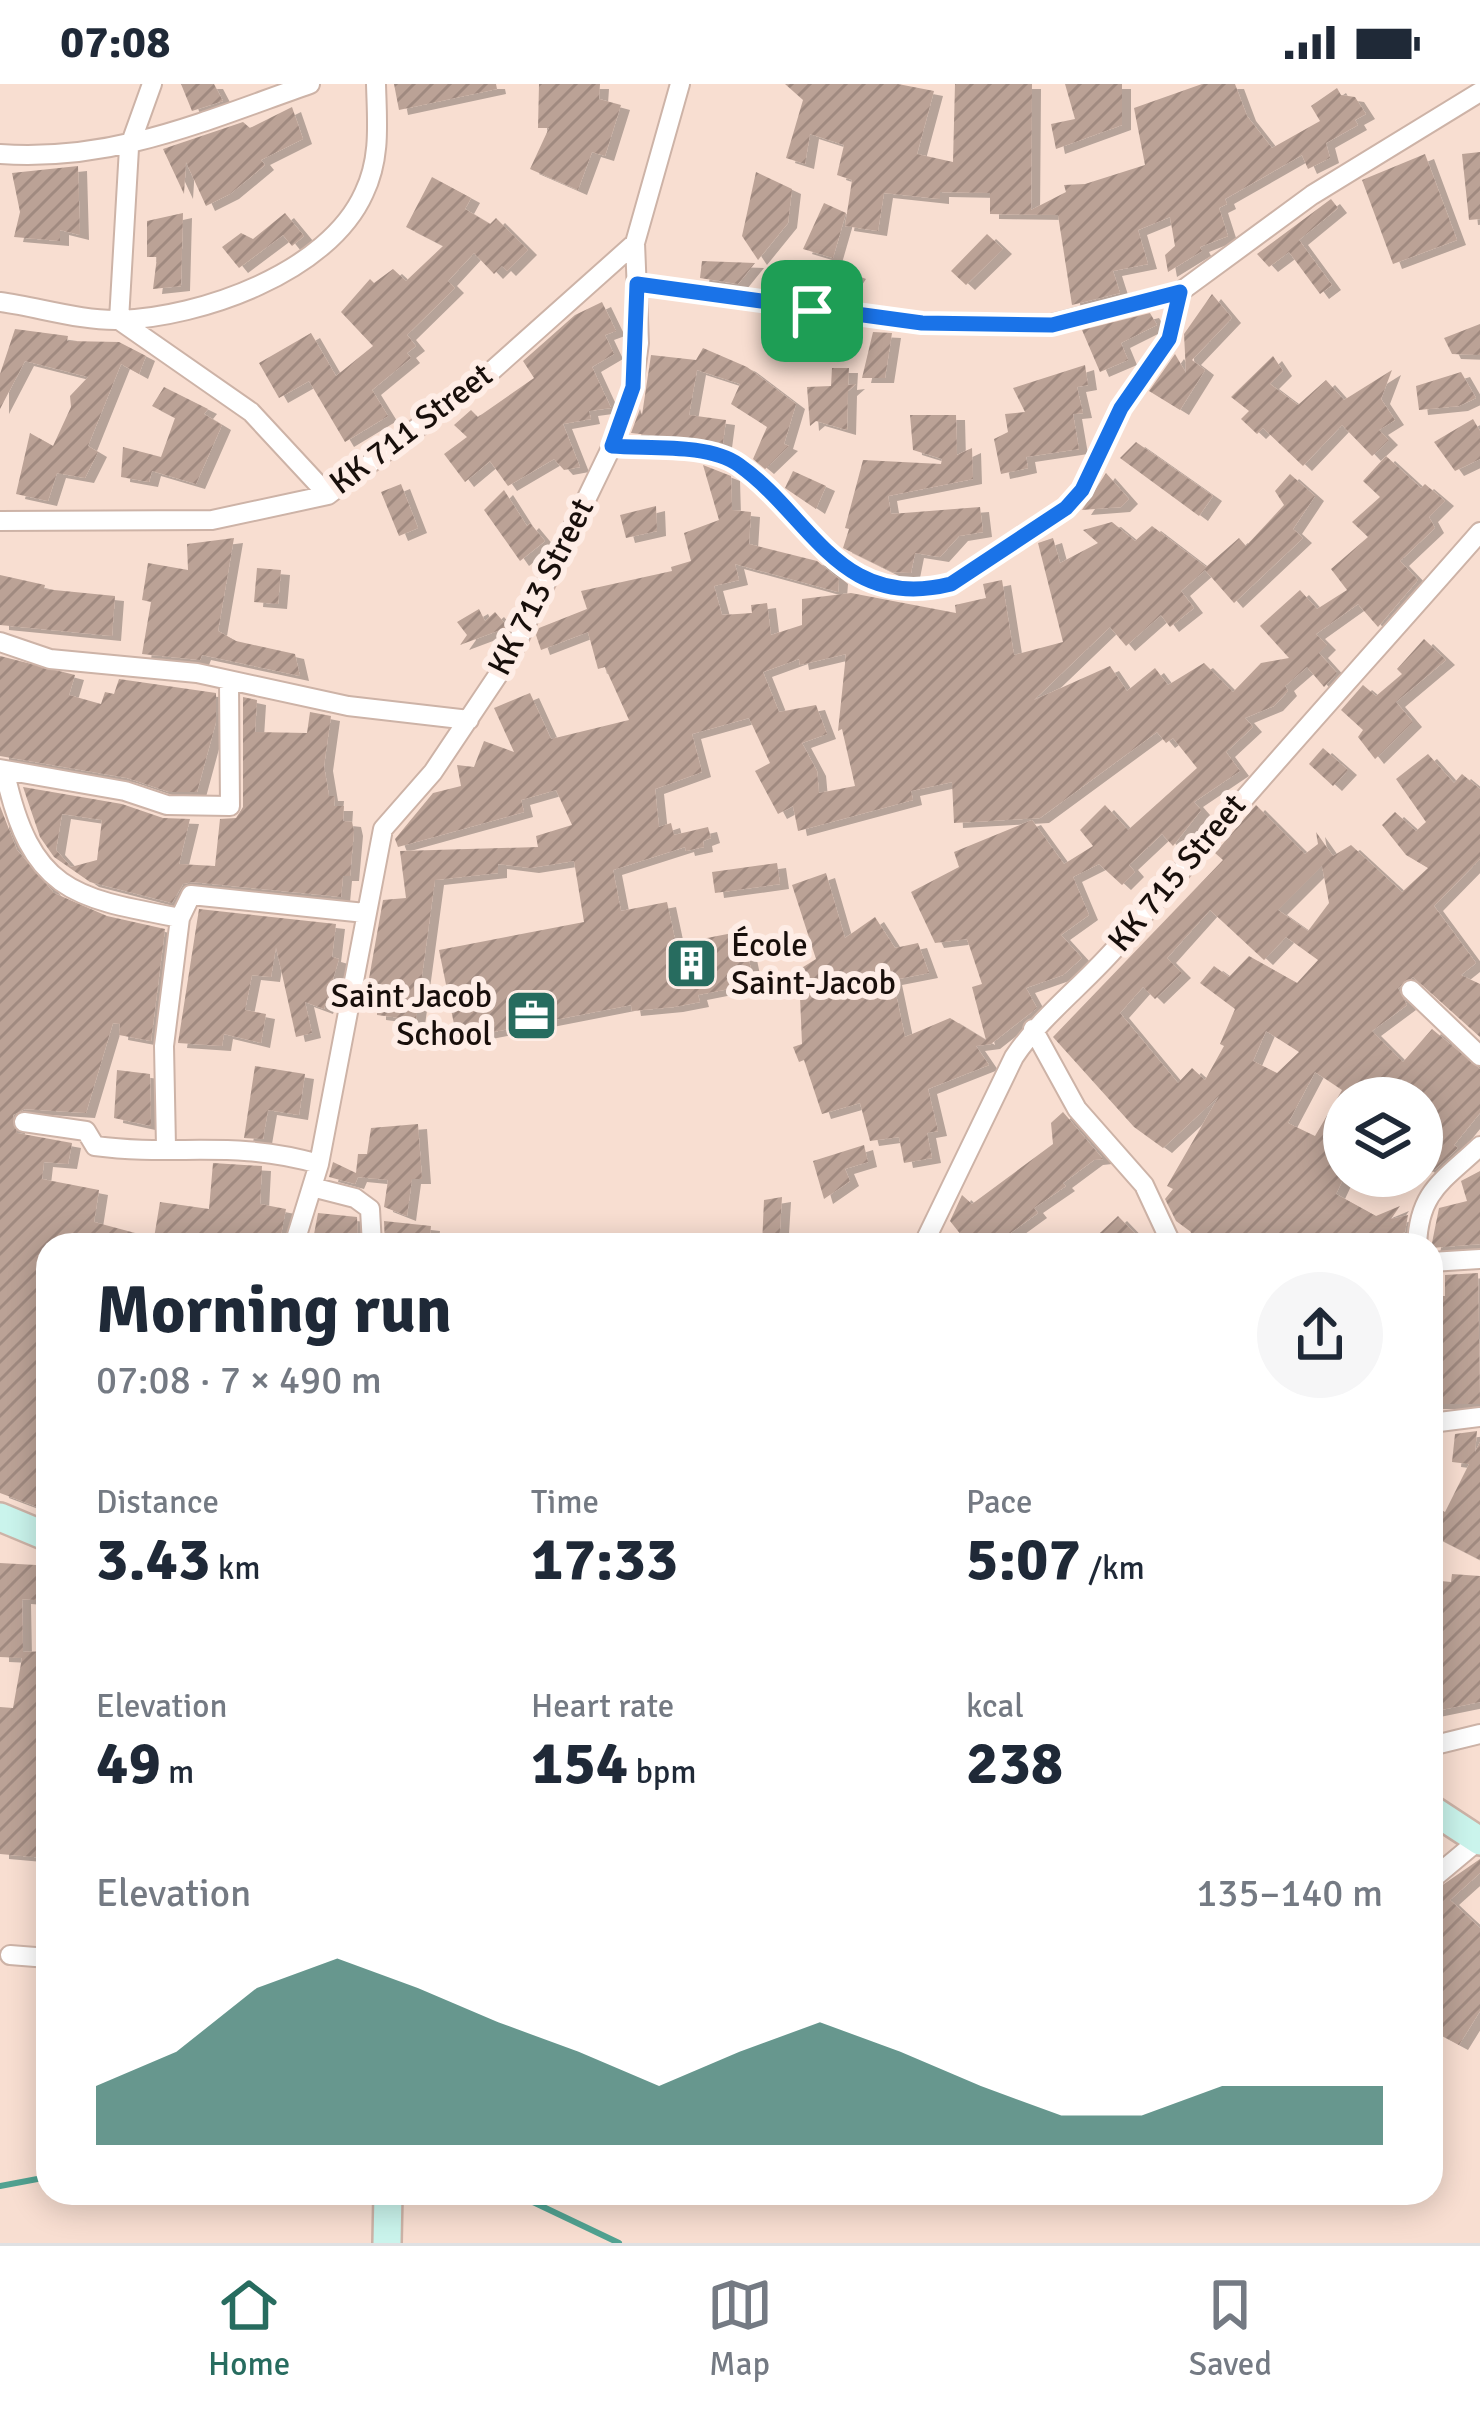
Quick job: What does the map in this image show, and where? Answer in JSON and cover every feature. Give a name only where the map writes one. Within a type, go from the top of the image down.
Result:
[{"type":"main road","points":[[0,1517],[36,1533]]},
{"type":"main road","points":[[1443,1817],[1479,1840]]},
{"type":"main road","points":[[388,2205],[388,2240]]},
{"type":"street","points":[[119,320],[128,148],[152,84]]},
{"type":"street","points":[[0,154],[41,157],[128,148],[310,84]]},
{"type":"street","points":[[0,302],[119,320],[239,296],[292,271],[341,228],[364,195],[378,150],[376,84]]},
{"type":"street","points":[[635,243],[680,84]]},
{"type":"street","points":[[637,284],[922,323],[1052,325],[1180,292],[1312,195],[1480,92]]},
{"type":"street","name":"KK 713 Street","points":[[298,1233],[319,1164],[383,829],[433,772],[510,657],[612,446],[633,387],[635,243]]},
{"type":"street","name":"KK 711 Street","points":[[0,521],[212,520],[328,495],[486,376],[635,243]]},
{"type":"street","points":[[612,446],[715,454],[738,464],[839,567],[888,584],[931,589],[951,584],[1066,508],[1082,490],[1121,408],[1169,339],[1180,292]]},
{"type":"street","points":[[119,320],[250,412],[328,495]]},
{"type":"street","name":"KK 715 Street","points":[[928,1233],[1014,1058],[1033,1029],[1100,966],[1246,790],[1480,532]]},
{"type":"street","points":[[0,643],[50,659],[197,674],[407,716],[469,720]]},
{"type":"street","points":[[180,918],[108,907],[58,885],[16,816],[3,771],[124,791],[167,805],[230,806],[229,683]]},
{"type":"street","points":[[166,1147],[164,1046],[180,918],[191,895],[365,913]]},
{"type":"street","points":[[1411,990],[1480,1056]]},
{"type":"street","points":[[1033,1029],[1077,1109],[1144,1185],[1166,1233]]},
{"type":"street","points":[[24,1122],[86,1131],[94,1146],[272,1150],[319,1164]]},
{"type":"street","points":[[1417,1233],[1418,1214],[1427,1196],[1480,1146]]},
{"type":"street","points":[[312,1187],[355,1198],[370,1209],[371,1233]]},
{"type":"street","points":[[1443,1261],[1480,1258]]},
{"type":"street","points":[[1443,1422],[1480,1417]]},
{"type":"street","points":[[1443,1743],[1480,1734]]},
{"type":"street","points":[[1443,1870],[1479,1840]]},
{"type":"street","points":[[10,1955],[36,1957]]},
{"type":"building","points":[[181,84],[214,84],[223,101],[192,111]]},
{"type":"building","points":[[394,84],[496,84],[497,89],[399,110]]},
{"type":"building","points":[[539,84],[600,84],[599,99],[621,105],[605,156],[592,152],[578,190],[530,169],[549,128],[538,128]]},
{"type":"building","points":[[785,84],[898,84],[934,91],[917,154],[953,162],[955,84],[1032,84],[1031,210],[1066,192],[1064,185],[1085,184],[1145,165],[1134,108],[1202,84],[1235,84],[1247,116],[1272,148],[1320,121],[1311,106],[1337,88],[1341,95],[1355,97],[1366,114],[1355,120],[1358,125],[1326,143],[1330,158],[1308,169],[1302,155],[1225,199],[1227,204],[1219,208],[1228,236],[1200,247],[1202,251],[1168,272],[1165,255],[1175,246],[1170,217],[1138,230],[1148,264],[1113,271],[1120,293],[1072,305],[1058,215],[990,214],[990,193],[940,192],[940,199],[884,193],[878,231],[845,226],[852,180],[837,175],[844,145],[810,134],[805,164],[786,158],[803,100]]},
{"type":"building","points":[[1065,84],[1122,84],[1122,125],[1056,149],[1051,124],[1075,119]]},
{"type":"building","points":[[292,107],[303,139],[261,160],[265,165],[230,194],[206,206],[186,162],[184,194],[163,149],[243,122],[250,128]]},
{"type":"building","points":[[1480,152],[1480,219],[1469,220],[1462,154]]},
{"type":"building","points":[[1425,154],[1457,240],[1393,264],[1362,180]]},
{"type":"building","points":[[78,166],[80,235],[60,230],[60,241],[14,237],[20,212],[12,173]]},
{"type":"building","points":[[756,172],[792,189],[788,223],[758,260],[742,236]]},
{"type":"building","points":[[432,177],[471,198],[465,209],[490,224],[496,218],[528,250],[507,271],[502,266],[494,274],[474,253],[448,281],[455,288],[407,335],[416,346],[407,353],[411,358],[372,390],[388,416],[345,442],[309,381],[279,398],[259,363],[311,333],[336,376],[373,346],[341,312],[370,279],[374,283],[393,269],[406,281],[443,246],[406,227]]},
{"type":"building","points":[[1331,199],[1338,208],[1299,240],[1332,285],[1320,294],[1289,252],[1269,267],[1257,254]]},
{"type":"building","points":[[824,203],[846,213],[833,258],[803,249]]},
{"type":"building","points":[[183,213],[181,286],[153,289],[157,257],[147,257],[147,221]]},
{"type":"building","points":[[285,213],[304,236],[292,246],[283,235],[239,268],[222,247],[241,233],[253,239]]},
{"type":"building","points":[[987,234],[1003,249],[966,285],[951,271]]},
{"type":"building","points":[[823,260],[857,274],[845,292],[834,290],[830,297],[809,287]]},
{"type":"building","points":[[702,261],[755,263],[738,284],[700,278]]},
{"type":"building","points":[[1212,294],[1232,318],[1192,360],[1205,370],[1180,410],[1149,391],[1175,354],[1186,373],[1184,334]]},
{"type":"building","points":[[602,302],[616,331],[605,335],[614,354],[592,367],[611,408],[589,411],[591,419],[563,424],[580,467],[564,470],[554,459],[508,486],[490,461],[465,482],[444,454],[467,437],[454,425],[471,410],[478,417],[534,378],[523,361],[575,315]]},
{"type":"building","points":[[1150,313],[1157,325],[1121,343],[1128,360],[1100,372],[1082,330]]},
{"type":"building","points":[[1480,324],[1480,355],[1452,354],[1444,338]]},
{"type":"building","points":[[15,329],[68,336],[67,341],[119,342],[146,356],[139,374],[121,364],[88,446],[98,452],[85,478],[57,473],[48,501],[16,494],[30,433],[53,446],[71,407],[70,396],[88,377],[25,361],[0,409],[0,374]]},
{"type":"building","points":[[873,332],[892,333],[885,378],[862,378]]},
{"type":"building","points":[[703,348],[747,367],[796,404],[784,444],[789,446],[765,469],[753,459],[767,427],[731,404],[740,384],[697,370],[689,415],[726,420],[723,443],[631,433],[640,409],[642,415],[651,355],[696,360]]},
{"type":"building","points":[[1273,356],[1283,371],[1270,384],[1298,405],[1326,380],[1344,400],[1392,370],[1381,399],[1395,420],[1379,430],[1389,440],[1372,456],[1342,425],[1303,466],[1263,428],[1257,434],[1241,419],[1249,411],[1231,397]]},
{"type":"building","points":[[1085,365],[1088,385],[1077,387],[1083,413],[1073,414],[1079,449],[1026,457],[1028,468],[1001,474],[994,439],[1008,432],[1005,414],[1025,412],[1013,388]]},
{"type":"building","points":[[832,368],[849,368],[848,385],[856,384],[848,391],[847,430],[816,421],[810,426],[807,387],[831,386]]},
{"type":"building","points":[[1461,372],[1476,398],[1459,406],[1419,410],[1416,386]]},
{"type":"building","points":[[164,387],[208,409],[204,414],[222,425],[196,484],[152,471],[149,482],[121,477],[123,447],[161,457],[175,418],[152,406]]},
{"type":"building","points":[[910,415],[956,415],[957,455],[972,448],[973,479],[888,496],[891,514],[980,507],[983,532],[959,536],[940,557],[915,553],[911,573],[892,572],[843,548],[849,529],[845,528],[863,460],[941,464],[942,459],[913,450]]},
{"type":"building","points":[[1473,419],[1480,431],[1480,459],[1455,471],[1434,442]]},
{"type":"building","points":[[1136,442],[1213,496],[1199,516],[1120,458]]},
{"type":"building","points":[[1386,456],[1421,488],[1425,484],[1445,501],[1429,517],[1435,528],[1400,561],[1418,580],[1378,627],[1358,604],[1316,634],[1327,645],[1319,653],[1337,673],[1324,687],[1307,667],[1285,686],[1288,691],[1274,706],[1245,718],[1253,727],[1226,752],[1240,771],[1194,802],[1201,810],[1173,846],[1162,834],[1129,865],[1135,872],[1122,885],[1099,864],[1073,877],[1089,915],[1061,935],[1082,958],[1063,975],[1026,988],[1037,1008],[991,1044],[976,1046],[989,1065],[928,1089],[938,1131],[927,1133],[932,1158],[904,1163],[899,1137],[870,1141],[860,1103],[822,1114],[804,1060],[799,1062],[793,1047],[802,1044],[800,997],[792,998],[792,974],[816,959],[792,885],[826,873],[845,938],[875,917],[895,948],[918,943],[929,973],[893,980],[905,1037],[950,1018],[986,1040],[972,987],[982,984],[967,939],[935,943],[911,892],[959,867],[954,852],[1032,820],[1064,864],[1093,846],[1080,830],[1105,805],[1128,830],[1197,768],[1173,738],[1166,743],[1157,732],[1040,818],[954,823],[952,782],[911,791],[913,800],[798,831],[793,806],[778,814],[755,771],[770,763],[749,718],[692,734],[702,772],[655,789],[659,827],[671,823],[674,835],[708,827],[711,838],[703,841],[704,847],[686,851],[685,847],[613,870],[621,911],[667,902],[676,944],[743,931],[754,984],[698,995],[700,1002],[674,1007],[632,1011],[631,1005],[457,1039],[439,950],[584,922],[574,861],[530,868],[498,864],[498,873],[435,880],[416,1020],[377,1015],[377,1003],[365,1001],[383,900],[406,898],[400,851],[538,847],[536,836],[572,825],[556,790],[521,800],[524,812],[398,847],[395,839],[433,793],[461,786],[457,765],[474,767],[484,741],[514,752],[494,708],[530,693],[551,739],[629,720],[605,667],[598,669],[588,632],[541,650],[536,635],[539,628],[587,609],[581,591],[672,571],[671,567],[691,561],[684,533],[719,520],[703,465],[731,476],[732,510],[751,512],[749,544],[817,561],[839,579],[838,592],[735,564],[739,580],[714,586],[722,615],[752,613],[751,605],[767,603],[771,635],[802,625],[802,599],[851,593],[956,613],[955,605],[986,598],[983,584],[1002,580],[1014,655],[1063,642],[1038,543],[1053,538],[1060,563],[1098,543],[1083,530],[1112,522],[1135,541],[1152,526],[1206,567],[1239,538],[1246,546],[1284,505],[1275,491],[1290,474],[1315,496],[1293,529],[1303,538],[1234,603],[1205,570],[1181,591],[1194,608],[1170,627],[1161,615],[1126,646],[1110,627],[1034,700],[1110,666],[1127,691],[1155,668],[1168,685],[1204,663],[1233,692],[1261,663],[1289,658],[1260,626],[1300,590],[1317,609],[1347,590],[1331,569],[1368,537],[1352,522],[1380,497],[1363,481]],"holes":[[[846,654],[838,731],[842,729],[855,786],[819,793],[817,771],[802,743],[827,734],[816,705],[779,712],[763,672],[799,659],[800,665]]]},
{"type":"building","points":[[793,471],[826,486],[816,509],[785,488]]},
{"type":"building","points":[[1106,473],[1129,499],[1121,507],[1082,510]]},
{"type":"building","points":[[401,484],[418,528],[399,536],[381,492]]},
{"type":"building","points":[[504,490],[527,526],[530,523],[545,541],[520,561],[484,510]]},
{"type":"building","points":[[656,506],[657,531],[626,538],[620,515]]},
{"type":"building","points":[[234,538],[218,631],[236,641],[295,654],[300,676],[202,655],[200,660],[142,654],[151,602],[142,600],[148,563],[188,570],[187,544]]},
{"type":"building","points":[[257,568],[281,570],[278,604],[254,602]]},
{"type":"building","points":[[0,575],[45,585],[44,589],[115,596],[112,636],[0,625]]},
{"type":"building","points":[[479,609],[485,621],[495,612],[508,627],[460,645],[467,635],[457,622]]},
{"type":"building","points":[[1424,639],[1446,660],[1396,702],[1413,722],[1375,759],[1358,737],[1363,730],[1341,710],[1363,685],[1376,696],[1402,674],[1397,669]]},
{"type":"building","points":[[0,656],[75,675],[69,695],[101,704],[105,692],[114,694],[119,679],[216,693],[216,722],[197,792],[169,792],[127,778],[0,756]]},
{"type":"building","points":[[243,697],[257,700],[255,732],[307,733],[310,712],[331,716],[324,766],[329,796],[335,796],[334,806],[344,806],[343,821],[352,822],[354,831],[350,876],[343,876],[341,897],[192,882],[183,884],[172,903],[90,882],[54,857],[40,837],[23,787],[122,804],[163,818],[190,819],[179,864],[215,866],[220,819],[236,818],[243,807]],"holes":[[[62,814],[102,820],[97,860],[71,867],[56,850]]]},
{"type":"building","points":[[1323,748],[1348,770],[1333,786],[1309,764]]},
{"type":"building","points":[[1428,754],[1454,783],[1462,774],[1480,789],[1480,859],[1434,906],[1476,963],[1461,975],[1480,984],[1480,1037],[1413,977],[1398,988],[1407,1005],[1372,1031],[1403,1062],[1432,1029],[1480,1069],[1480,1113],[1443,1162],[1443,1077],[1323,1077],[1315,1072],[1288,1123],[1315,1136],[1323,1122],[1323,1197],[1341,1197],[1376,1216],[1400,1206],[1391,1219],[1408,1215],[1405,1232],[1191,1233],[1176,1221],[1165,1199],[1173,1189],[1167,1186],[1219,1096],[1163,1148],[1134,1127],[1053,1037],[1223,860],[1215,853],[1256,805],[1305,854],[1318,844],[1316,832],[1333,856],[1351,845],[1402,892],[1428,868],[1406,855],[1382,825],[1395,812],[1416,831],[1426,822],[1396,779]],"holes":[[[1322,866],[1329,903],[1308,931],[1278,910]],[[1210,910],[1264,960],[1286,937],[1318,960],[1297,983],[1249,956],[1229,977],[1214,966],[1200,983],[1235,1009],[1220,1044],[1224,1046],[1205,1080],[1192,1068],[1178,1083],[1120,1013],[1143,987],[1155,999],[1182,973],[1167,958]],[[1266,1031],[1299,1052],[1277,1073],[1253,1061]]]},
{"type":"building","points":[[0,806],[17,850],[54,893],[107,916],[165,929],[151,1041],[119,1035],[120,1024],[113,1023],[86,1113],[25,1109],[13,1115],[17,1133],[72,1143],[68,1164],[44,1162],[42,1179],[99,1190],[94,1222],[135,1233],[36,1233],[36,1506],[0,1493]]},
{"type":"building","points":[[777,863],[780,884],[715,893],[712,872]]},
{"type":"building","points":[[199,909],[336,924],[332,957],[339,959],[324,1009],[305,1002],[312,1033],[296,1037],[276,947],[271,977],[252,975],[245,1010],[266,1014],[261,1043],[224,1034],[222,1046],[178,1043]]},
{"type":"building","points":[[255,1066],[305,1074],[299,1115],[268,1110],[263,1139],[244,1138]]},
{"type":"building","points":[[117,1070],[150,1074],[151,1126],[114,1118]]},
{"type":"building","points":[[1063,1112],[1103,1159],[1094,1160],[1063,1183],[1066,1186],[1034,1208],[1038,1213],[1010,1233],[960,1233],[950,1221],[962,1195],[972,1204],[1053,1144],[1051,1123]]},
{"type":"building","points":[[418,1124],[422,1179],[412,1179],[407,1216],[384,1207],[388,1180],[358,1177],[355,1184],[329,1177],[333,1162],[356,1173],[358,1154],[367,1154],[371,1128]]},
{"type":"building","points":[[864,1145],[868,1162],[845,1169],[850,1181],[824,1199],[813,1161]]},
{"type":"building","points":[[213,1163],[262,1166],[260,1204],[286,1209],[281,1233],[155,1233],[160,1202],[209,1209]]},
{"type":"building","points":[[1480,1171],[1480,1244],[1443,1247],[1443,1233],[1434,1233],[1439,1208],[1467,1201],[1461,1181]]},
{"type":"building","points":[[782,1197],[780,1233],[763,1233],[764,1200]]},
{"type":"building","points":[[318,1213],[357,1217],[358,1233],[314,1233]]},
{"type":"building","points":[[1118,1216],[1134,1233],[1100,1233]]},
{"type":"building","points":[[384,1221],[431,1226],[430,1233],[384,1233]]},
{"type":"building","points":[[1478,1273],[1480,1404],[1443,1404],[1445,1275]]},
{"type":"building","points":[[1477,1431],[1475,1452],[1480,1442],[1480,1560],[1443,1541],[1443,1511],[1469,1464],[1452,1462],[1455,1434]]},
{"type":"building","points":[[0,1563],[36,1565],[36,1600],[22,1599],[23,1652],[36,1651],[36,1857],[0,1854],[0,1707],[13,1708],[22,1658],[0,1657]]},
{"type":"building","points":[[1452,1574],[1480,1576],[1480,1702],[1443,1710],[1443,1581],[1451,1582]]},
{"type":"building","points":[[1480,1859],[1480,1873],[1450,1900],[1480,1928],[1480,2011],[1459,2045],[1443,2036],[1443,1885]]},
{"type":"waterway","points":[[0,2186],[36,2179]]},
{"type":"waterway","points":[[539,2205],[619,2243]]},
{"type":"place","name":"École Saint-Jacob","points":[[692,964]]},
{"type":"place","name":"Saint Jacob School","points":[[531,1015]]},
{"type":"route","points":[[637,284],[812,311],[922,323],[1052,325],[1180,292],[1177,322],[1169,339],[1121,408],[1082,490],[1066,508],[951,584],[931,589],[888,584],[839,567],[738,464],[715,454],[612,446],[633,387],[639,343],[637,284]]}]
